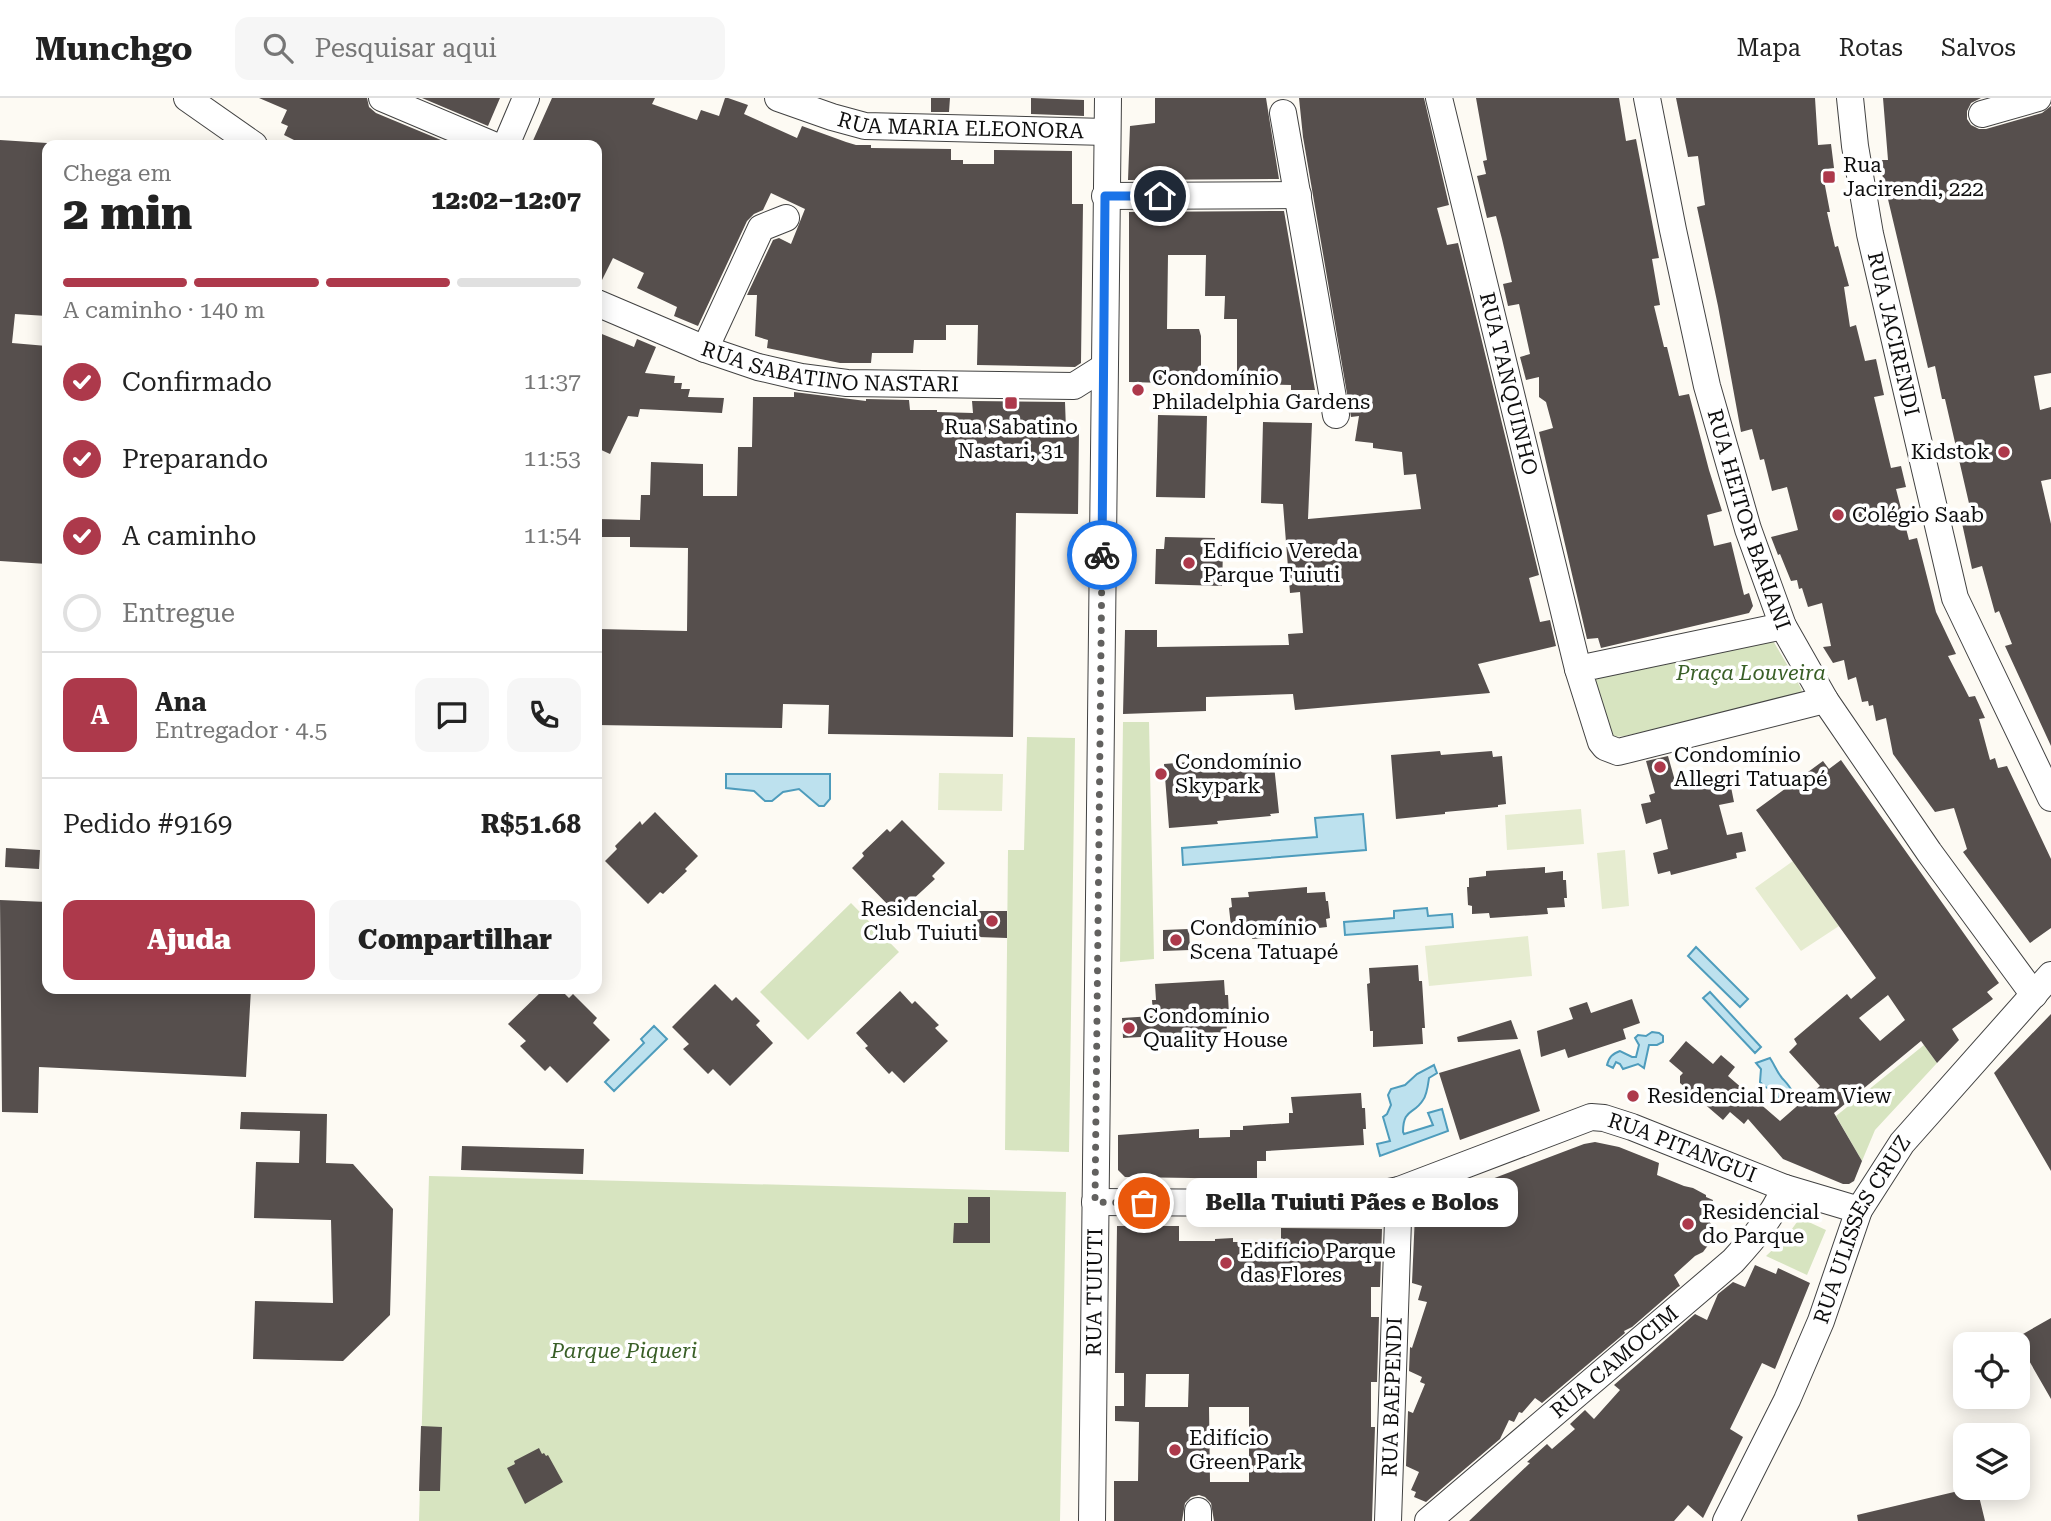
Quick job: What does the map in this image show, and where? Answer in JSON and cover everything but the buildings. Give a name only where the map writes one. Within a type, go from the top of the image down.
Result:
[{"type":"street","points":[[187,98],[247,140]]},
{"type":"street","points":[[383,98],[481,140]]},
{"type":"street","points":[[508,140],[526,98]]},
{"type":"street","name":"RUA MARIA ELEONORA","points":[[779,98],[865,126],[1107,132]]},
{"type":"street","name":"RUA TUIUTI","points":[[1092,1521],[1108,98]]},
{"type":"street","name":"RUA TANQUINHO","points":[[1439,98],[1578,669]]},
{"type":"street","name":"RUA HEITOR BARIANI","points":[[1647,98],[1707,386],[1748,529],[1783,626],[1825,701],[1929,852],[2043,985]]},
{"type":"street","name":"RUA JACIRENDI","points":[[1850,98],[1870,234],[1955,598],[2051,798]]},
{"type":"street","points":[[1982,114],[2038,98]]},
{"type":"street","points":[[1283,113],[1336,415]]},
{"type":"street","points":[[1105,196],[1298,194]]},
{"type":"street","points":[[705,349],[761,228],[786,218]]},
{"type":"street","name":"RUA SABATINO NASTARI","points":[[602,305],[705,349],[758,367],[801,377],[847,383],[1074,386]]},
{"type":"street","points":[[1103,414],[1074,386],[1104,367]]},
{"type":"street","points":[[1783,626],[1578,669],[1601,742],[1605,747],[1618,752],[1825,701]]},
{"type":"street","name":"RUA ULISSES CRUZ","points":[[1726,1521],[1787,1400],[1821,1321],[1859,1210],[1902,1143],[1966,1068],[2043,985]]},
{"type":"street","name":"RUA PITANGUI","points":[[1095,1202],[1294,1203],[1363,1197],[1399,1190],[1591,1117],[1604,1118],[1632,1127],[1785,1188],[1859,1210]]},
{"type":"street","name":"RUA CAMOCIM","points":[[1428,1521],[1732,1261],[1769,1219],[1785,1188]]},
{"type":"street","name":"RUA BAEPENDI","points":[[1388,1521],[1399,1190]]},
{"type":"green space","name":"Praça Louveira","points":[[1772,639],[1801,688],[1802,691],[1797,697],[1625,736],[1614,737],[1607,727],[1596,677]]},
{"type":"green space","points":[[1123,722],[1149,722],[1154,959],[1120,962]]},
{"type":"green space","points":[[1027,737],[1075,738],[1069,1152],[1005,1150],[1008,850],[1024,850]]},
{"type":"green space","points":[[939,773],[1003,774],[1002,811],[938,810]]},
{"type":"green space","points":[[1581,809],[1584,844],[1507,850],[1505,815]]},
{"type":"green space","points":[[1625,850],[1629,906],[1602,909],[1597,853]]},
{"type":"green space","points":[[1793,861],[1839,926],[1801,951],[1755,888]]},
{"type":"green space","points":[[851,903],[899,952],[808,1040],[760,992]]},
{"type":"green space","points":[[1528,936],[1532,976],[1429,986],[1425,946]]},
{"type":"green space","points":[[1924,1045],[1937,1063],[1875,1130],[1862,1161],[1836,1116]]},
{"type":"green space","name":"Parque Piqueri","points":[[429,1176],[1066,1192],[1060,1521],[419,1521]]},
{"type":"green space","points":[[1800,1218],[1826,1230],[1807,1275],[1766,1256],[1786,1237]]},
{"type":"water","points":[[726,774],[830,774],[830,799],[824,806],[819,806],[799,789],[783,792],[772,801],[765,801],[754,791],[726,788]]},
{"type":"water","points":[[1363,814],[1366,850],[1183,865],[1182,848],[1317,837],[1315,818]]},
{"type":"water","points":[[1427,908],[1428,916],[1452,914],[1453,927],[1345,935],[1344,922],[1394,918],[1394,911]]},
{"type":"water","points":[[1696,947],[1748,999],[1740,1007],[1688,956]]},
{"type":"water","points":[[1710,992],[1761,1047],[1755,1053],[1703,998]]},
{"type":"water","points":[[654,1026],[667,1039],[614,1091],[605,1082],[644,1043],[641,1039]]},
{"type":"water","points":[[1652,1032],[1663,1036],[1663,1042],[1649,1045],[1644,1068],[1638,1064],[1623,1069],[1616,1062],[1613,1068],[1607,1065],[1611,1056],[1620,1051],[1636,1057],[1639,1045],[1635,1038]]},
{"type":"water","points":[[1770,1058],[1791,1089],[1790,1105],[1780,1102],[1775,1091],[1760,1082],[1761,1069],[1756,1063]]},
{"type":"water","points":[[1434,1065],[1437,1073],[1429,1078],[1420,1105],[1407,1115],[1403,1132],[1404,1134],[1433,1125],[1428,1113],[1442,1109],[1448,1131],[1380,1156],[1377,1144],[1390,1141],[1383,1117],[1391,1105],[1388,1095],[1391,1089],[1405,1085],[1417,1074]]},
{"type":"way so far","points":[[1102,555],[1095,1202],[1144,1203]]},
{"type":"place","name":"Rua Jacirendi, 222","points":[[1829,177]]},
{"type":"place","name":"Condomínio Philadelphia Gardens","points":[[1138,390]]},
{"type":"place","name":"Rua Sabatino Nastari, 31","points":[[1011,403]]},
{"type":"place","name":"Kidstok","points":[[2004,452]]},
{"type":"place","name":"Colégio Saab","points":[[1838,515]]},
{"type":"place","name":"Edifício Vereda Parque Tuiuti","points":[[1189,563]]},
{"type":"place","name":"Condomínio Allegri Tatuapé","points":[[1660,767]]},
{"type":"place","name":"Condomínio Skypark","points":[[1161,774]]},
{"type":"place","name":"Residencial Club Tuiuti","points":[[992,921]]},
{"type":"place","name":"Condomínio Scena Tatuapé","points":[[1176,940]]},
{"type":"place","name":"Condomínio Quality House","points":[[1129,1028]]},
{"type":"place","name":"Residencial Dream View","points":[[1633,1096]]},
{"type":"place","name":"Bella Tuiuti Pães e Bolos","points":[[1144,1203]]},
{"type":"place","name":"Residencial do Parque","points":[[1688,1224]]},
{"type":"place","name":"Edifício Parque das Flores","points":[[1226,1263]]},
{"type":"place","name":"Edifício Green Park","points":[[1175,1450]]},
{"type":"route","points":[[1102,555],[1105,196],[1160,196]]}]
